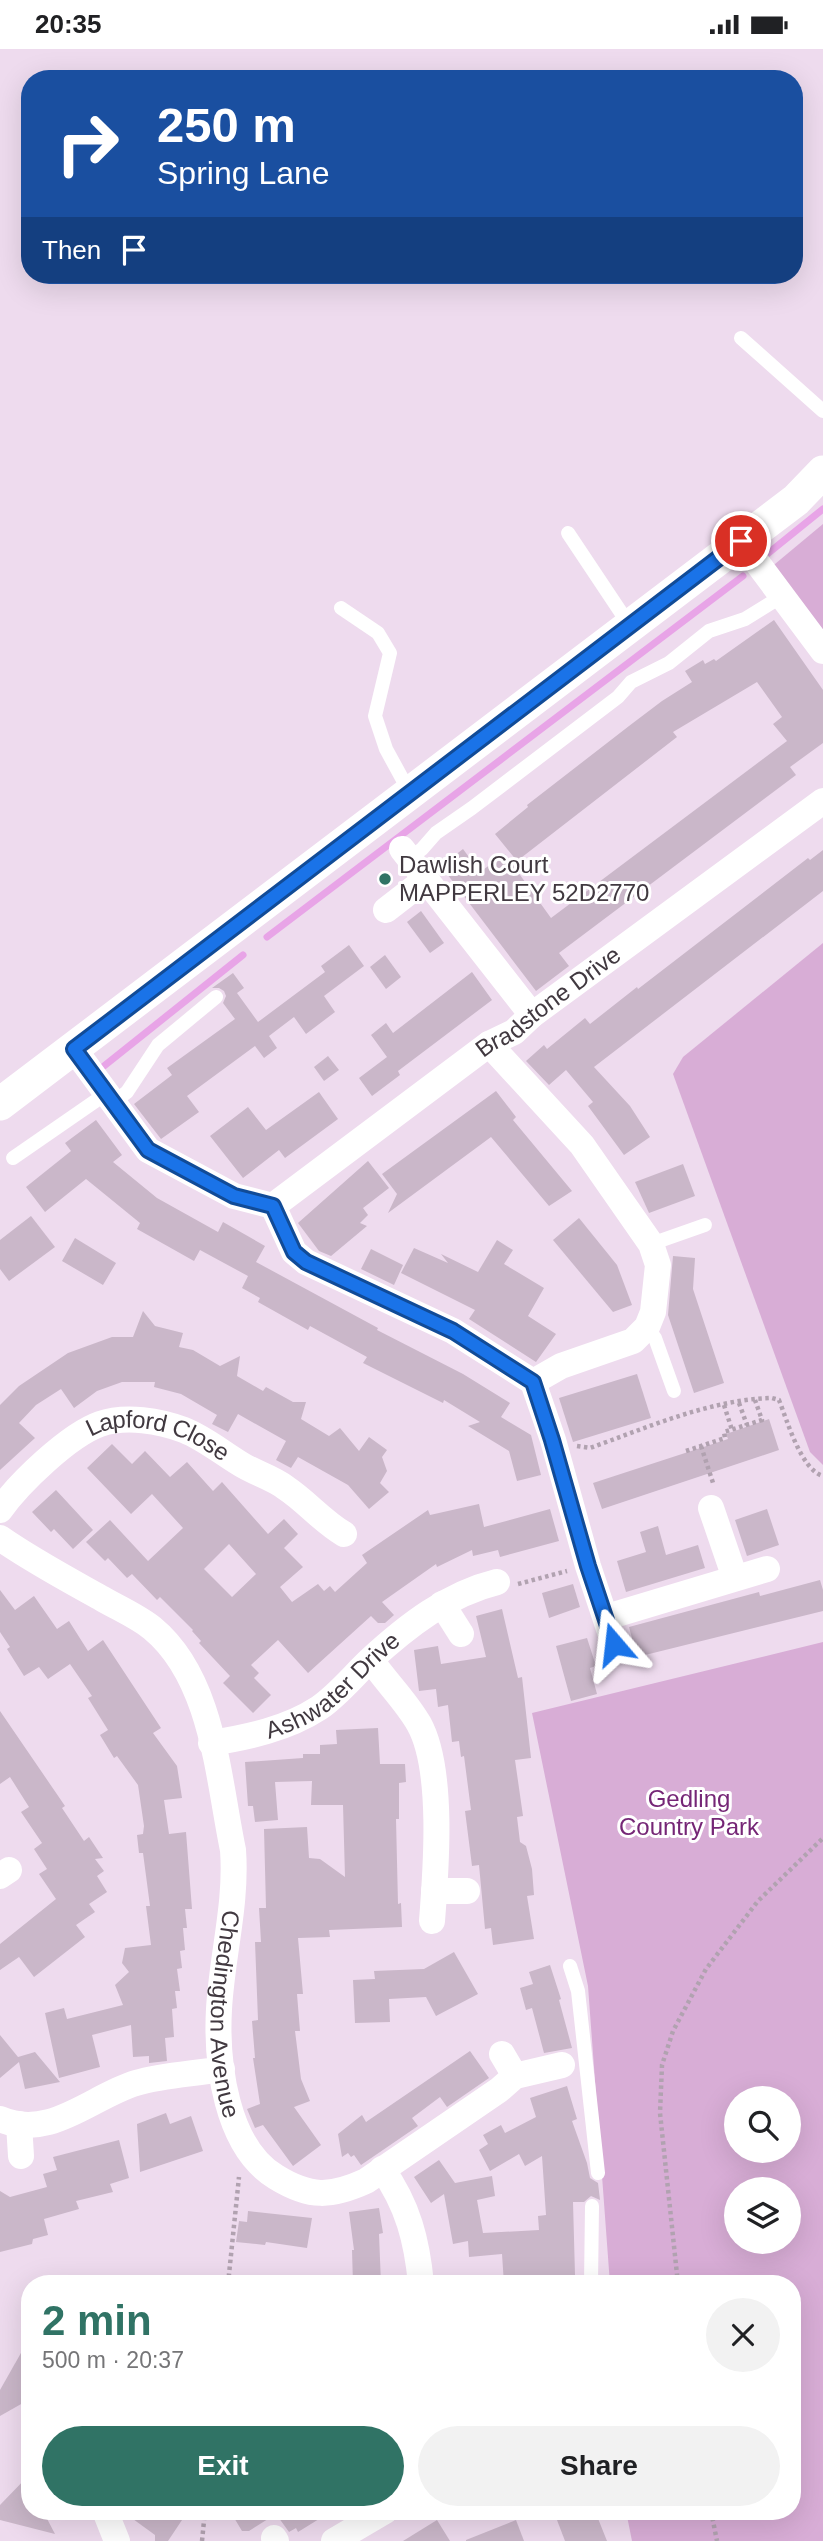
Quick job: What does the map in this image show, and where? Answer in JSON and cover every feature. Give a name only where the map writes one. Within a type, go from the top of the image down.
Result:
[{"type":"street","points":[[0,1104],[796,500],[823,472]]},
{"type":"street","points":[[741,541],[823,652]]},
{"type":"street","name":"Bradstone Drive","points":[[273,1206],[489,1044],[514,1032],[532,1015],[823,801]]},
{"type":"street","points":[[406,853],[532,1015]]},
{"type":"street","points":[[386,910],[426,879]]},
{"type":"street","points":[[489,1044],[582,1145],[651,1244],[658,1265],[653,1313],[647,1327],[634,1341],[561,1366],[533,1382]]},
{"type":"street","points":[[74,1049],[148,1150],[234,1196],[273,1206],[294,1252],[306,1262],[453,1331],[533,1382],[614,1644]]},
{"type":"street","name":"Lapford Close","points":[[0,1510],[39,1466],[71,1442],[99,1424],[121,1420],[161,1423],[195,1435],[241,1465],[288,1489],[327,1533]]},
{"type":"street","points":[[711,1508],[735,1578]]},
{"type":"street","name":"Chedington Avenue","points":[[0,1538],[28,1557],[150,1626],[170,1644],[186,1668],[206,1714],[233,1850],[234,1870],[231,1920],[219,2009],[222,2069],[226,2095],[243,2143],[268,2172],[286,2183],[312,2192],[337,2193],[366,2181],[499,2090],[509,2065],[574,2066]]},
{"type":"street","points":[[607,1617],[767,1569]]},
{"type":"street","name":"Ashwater Drive","points":[[211,1743],[270,1730],[306,1716],[332,1698],[420,1618],[474,1588],[497,1582]]},
{"type":"street","points":[[442,1604],[461,1634]]},
{"type":"street","points":[[371,1660],[419,1724],[432,1760],[436,1788],[432,1921]]},
{"type":"street","points":[[434,1891],[467,1891]]},
{"type":"street","points":[[21,2156],[9,2122],[39,2124],[69,2117],[124,2087],[222,2069]]},
{"type":"street","points":[[383,2169],[405,2207],[414,2233],[420,2275]]},
{"type":"street","points":[[109,2520],[117,2541]]},
{"type":"street","points":[[334,2541],[370,2520]]},
{"type":"lane","points":[[741,338],[823,411]]},
{"type":"lane","points":[[568,533],[630,626]]},
{"type":"lane","points":[[406,853],[472,809],[618,697],[631,682],[669,663],[709,631],[745,619],[782,596]]},
{"type":"lane","points":[[341,608],[378,633],[390,653],[374,716],[386,749],[410,793]]},
{"type":"lane","points":[[13,1158],[110,1097],[127,1092],[158,1045],[216,997]]},
{"type":"lane","points":[[651,1244],[705,1225]]},
{"type":"lane","points":[[647,1327],[655,1338],[674,1391]]},
{"type":"lane","points":[[570,1966],[578,1991],[574,2066],[598,2173]]},
{"type":"lane","points":[[590,2275],[592,2206]]},
{"type":"path","points":[[552,1440],[590,1448],[683,1415],[765,1398],[779,1400],[798,1448],[816,1474],[823,1476]]},
{"type":"path","points":[[686,1451],[725,1437],[724,1432],[762,1420],[755,1400]]},
{"type":"path","points":[[739,1403],[747,1425]]},
{"type":"path","points":[[724,1405],[732,1430]]},
{"type":"path","points":[[701,1447],[715,1487],[711,1508]]},
{"type":"path","points":[[497,1582],[510,1586],[588,1566]]},
{"type":"path","points":[[677,2275],[660,2113],[662,2065],[673,2031],[706,1969],[758,1901],[823,1838]]},
{"type":"path","points":[[229,2275],[243,2143]]},
{"type":"path","points":[[202,2541],[204,2520]]},
{"type":"path","points":[[713,2520],[717,2541]]},
{"type":"green space","points":[[823,524],[823,642],[769,569]]},
{"type":"green space","points":[[823,943],[823,1465],[810,1452],[673,1074],[683,1057]]},
{"type":"green space","name":"Gedling Country Park","points":[[823,1642],[823,2541],[632,2541],[628,2520],[801,2520],[801,2275],[609,2275],[588,1986],[532,1713]]},
{"type":"building","points":[[774,620],[823,690],[823,743],[790,767],[796,775],[559,953],[569,966],[536,991],[441,866],[463,849],[480,872],[505,854],[551,918],[787,741],[773,724],[782,717],[757,682],[673,732],[677,737],[517,861],[495,834],[528,807],[527,805],[629,726],[692,682],[685,671],[703,660],[705,664],[714,659],[716,661]]},
{"type":"building","points":[[823,850],[823,891],[594,1067],[630,1106],[650,1137],[624,1155],[588,1106],[593,1102],[566,1070],[549,1085],[526,1061],[544,1045],[547,1049],[585,1018],[590,1024],[808,858],[810,860]]},
{"type":"building","points":[[421,911],[444,943],[430,953],[407,922]]},
{"type":"building","points":[[349,945],[364,966],[324,996],[335,1012],[306,1034],[294,1017],[269,1036],[277,1048],[264,1058],[255,1046],[187,1096],[199,1112],[161,1139],[134,1104],[172,1075],[167,1068],[235,1019],[223,1003],[226,996],[224,991],[212,988],[233,973],[244,988],[237,993],[258,1022],[325,972],[321,966]]},
{"type":"building","points":[[385,955],[401,977],[386,989],[370,967]]},
{"type":"building","points":[[472,972],[492,1000],[398,1071],[400,1075],[372,1096],[359,1078],[387,1057],[371,1035],[386,1023],[393,1033]]},
{"type":"building","points":[[328,1056],[339,1070],[324,1081],[314,1067]]},
{"type":"building","points":[[496,1091],[516,1117],[513,1120],[572,1191],[549,1206],[491,1137],[388,1213],[397,1194],[382,1174]]},
{"type":"building","points":[[319,1092],[338,1119],[285,1158],[279,1150],[243,1178],[210,1136],[248,1107],[266,1130]]},
{"type":"building","points":[[96,1120],[122,1155],[113,1162],[157,1198],[218,1232],[223,1222],[265,1246],[256,1262],[378,1328],[377,1330],[463,1374],[510,1403],[501,1417],[531,1435],[541,1475],[517,1481],[509,1451],[468,1426],[480,1422],[444,1400],[443,1403],[363,1363],[367,1357],[310,1326],[308,1330],[258,1302],[260,1298],[242,1288],[248,1276],[200,1250],[194,1261],[137,1229],[140,1223],[86,1179],[45,1212],[26,1187],[71,1151],[65,1143]]},
{"type":"building","points":[[368,1161],[389,1188],[363,1208],[368,1215],[360,1223],[367,1226],[331,1256],[319,1251],[298,1223]]},
{"type":"building","points":[[683,1164],[695,1196],[649,1213],[635,1182]]},
{"type":"building","points":[[31,1216],[55,1247],[9,1281],[0,1269],[0,1240]]},
{"type":"building","points":[[579,1218],[617,1265],[632,1305],[613,1312],[553,1240]]},
{"type":"building","points":[[75,1238],[116,1263],[103,1285],[62,1261]]},
{"type":"building","points":[[497,1240],[513,1250],[504,1264],[544,1288],[528,1316],[556,1334],[536,1362],[469,1319],[475,1310],[401,1273],[414,1248],[448,1263],[441,1254],[478,1272]]},
{"type":"building","points":[[371,1249],[403,1265],[394,1285],[361,1269]]},
{"type":"building","points":[[673,1256],[695,1258],[693,1289],[724,1383],[694,1393],[668,1315]]},
{"type":"building","points":[[143,1311],[155,1326],[183,1333],[179,1347],[193,1350],[220,1366],[240,1356],[237,1376],[263,1391],[266,1387],[293,1402],[306,1402],[301,1419],[329,1436],[340,1428],[359,1451],[369,1437],[387,1450],[382,1457],[387,1471],[380,1483],[389,1492],[369,1509],[348,1485],[298,1457],[291,1468],[276,1460],[286,1441],[238,1414],[228,1432],[212,1424],[217,1415],[181,1394],[154,1387],[155,1382],[122,1382],[97,1391],[74,1408],[61,1389],[36,1405],[19,1423],[35,1438],[0,1470],[0,1405],[19,1386],[68,1353],[112,1337],[133,1337]]},
{"type":"building","points":[[637,1374],[651,1418],[573,1442],[559,1398]]},
{"type":"building","points":[[769,1419],[779,1450],[602,1509],[593,1483],[728,1439],[726,1434]]},
{"type":"building","points":[[112,1444],[132,1464],[145,1451],[170,1477],[187,1462],[213,1491],[222,1482],[268,1534],[284,1519],[298,1534],[284,1548],[303,1567],[280,1587],[292,1602],[318,1584],[324,1591],[330,1586],[335,1592],[367,1563],[362,1555],[428,1510],[430,1515],[479,1504],[484,1527],[550,1509],[559,1541],[500,1557],[498,1550],[473,1556],[472,1550],[437,1567],[436,1564],[382,1602],[394,1615],[385,1623],[378,1623],[371,1616],[308,1673],[278,1640],[251,1665],[259,1673],[254,1678],[271,1695],[253,1713],[223,1683],[230,1676],[199,1643],[201,1641],[193,1630],[160,1597],[157,1600],[132,1574],[127,1578],[108,1558],[105,1561],[86,1542],[110,1520],[148,1561],[183,1528],[152,1494],[131,1514],[87,1468]],"holes":[[[229,1544],[256,1574],[232,1597],[204,1569]]]},
{"type":"building","points":[[56,1490],[93,1530],[73,1549],[54,1529],[51,1532],[32,1512]]},
{"type":"building","points":[[767,1509],[779,1545],[747,1556],[735,1520]]},
{"type":"building","points":[[658,1526],[666,1555],[698,1545],[705,1568],[626,1592],[617,1561],[646,1552],[640,1532]]},
{"type":"building","points":[[820,1580],[823,1611],[637,1657],[629,1627],[759,1592],[760,1596]]},
{"type":"building","points":[[573,1584],[580,1607],[549,1618],[542,1593]]},
{"type":"building","points":[[0,1590],[15,1610],[34,1596],[57,1629],[69,1621],[88,1651],[103,1640],[161,1728],[153,1733],[177,1766],[182,1798],[164,1800],[169,1834],[186,1832],[192,1909],[185,1909],[185,1950],[180,1951],[182,1968],[177,1969],[180,1991],[175,1991],[177,2008],[172,2009],[174,2037],[165,2038],[167,2061],[149,2063],[149,2056],[133,2057],[131,2025],[92,2035],[100,2067],[59,2078],[45,2013],[64,2008],[67,2019],[123,2005],[115,1985],[129,1972],[122,1963],[125,1948],[151,1945],[146,1906],[150,1906],[143,1853],[139,1853],[137,1835],[143,1834],[144,1826],[138,1785],[117,1756],[114,1758],[100,1735],[108,1730],[88,1698],[92,1696],[70,1664],[48,1679],[39,1667],[24,1676],[7,1649],[10,1647],[0,1632]]},
{"type":"building","points":[[502,1609],[518,1678],[522,1677],[531,1758],[515,1760],[523,1816],[517,1817],[520,1842],[526,1846],[532,1869],[534,1895],[527,1896],[534,1939],[493,1945],[491,1928],[485,1929],[479,1865],[472,1866],[465,1811],[471,1810],[464,1756],[461,1757],[459,1741],[452,1742],[448,1705],[438,1707],[436,1689],[419,1691],[414,1650],[438,1646],[441,1664],[486,1657],[476,1616]]},
{"type":"building","points":[[587,1638],[596,1666],[590,1668],[597,1694],[571,1701],[556,1646]]},
{"type":"building","points":[[0,1711],[65,1806],[62,1808],[84,1841],[89,1837],[103,1858],[95,1859],[104,1871],[97,1876],[107,1892],[89,1904],[95,1912],[76,1925],[85,1937],[34,1977],[19,1957],[0,1970],[0,1944],[56,1899],[39,1874],[47,1869],[34,1849],[42,1843],[21,1812],[29,1807],[10,1777],[0,1784]]},
{"type":"building","points":[[378,1728],[380,1764],[405,1764],[406,1782],[399,1783],[399,1819],[396,1819],[398,1904],[401,1903],[402,1927],[329,1930],[330,1937],[298,1938],[303,1994],[297,1994],[300,2031],[295,2031],[301,2079],[310,2101],[294,2107],[321,2145],[293,2166],[263,2125],[255,2128],[247,2109],[260,2104],[253,2058],[252,2021],[258,2020],[255,1942],[261,1942],[259,1908],[266,1908],[264,1829],[307,1827],[309,1858],[320,1859],[345,1877],[343,1805],[311,1805],[312,1781],[275,1782],[278,1820],[255,1822],[253,1806],[248,1806],[245,1762],[303,1758],[303,1754],[320,1754],[320,1745],[337,1744],[336,1730]]},
{"type":"building","points":[[454,1952],[478,1994],[436,2016],[426,1997],[389,1999],[390,2022],[355,2023],[353,1980],[375,1979],[374,1971],[424,1969]]},
{"type":"building","points":[[550,1965],[572,2048],[544,2053],[532,2008],[526,2010],[520,1988],[533,1984],[529,1972]]},
{"type":"building","points":[[0,2035],[18,2057],[35,2052],[60,2082],[25,2089],[19,2062],[0,2078]]},
{"type":"building","points":[[470,2051],[489,2078],[447,2107],[440,2097],[412,2118],[418,2126],[361,2165],[354,2155],[351,2157],[348,2153],[342,2157],[338,2134],[362,2115],[366,2122]]},
{"type":"building","points":[[567,2086],[577,2119],[572,2121],[590,2178],[598,2183],[600,2200],[591,2196],[584,2202],[573,2202],[575,2275],[503,2275],[502,2254],[469,2257],[468,2241],[453,2244],[444,2194],[431,2203],[414,2177],[439,2160],[455,2183],[492,2176],[495,2196],[477,2200],[483,2233],[539,2230],[538,2216],[546,2215],[542,2156],[525,2166],[519,2154],[490,2171],[479,2150],[488,2144],[483,2135],[501,2125],[505,2133],[536,2117],[530,2098]]},
{"type":"building","points":[[166,2113],[170,2124],[191,2116],[203,2151],[140,2172],[137,2124]]},
{"type":"building","points":[[119,2140],[129,2178],[110,2184],[113,2192],[76,2201],[79,2209],[44,2219],[48,2235],[33,2239],[32,2244],[0,2252],[0,2191],[10,2197],[47,2187],[43,2174],[57,2170],[53,2157]]},
{"type":"building","points":[[379,2208],[383,2233],[379,2234],[381,2275],[353,2275],[354,2250],[349,2212]]},
{"type":"building","points":[[248,2211],[312,2218],[307,2248],[266,2242],[265,2245],[236,2242],[239,2221],[247,2222]]},
{"type":"building","points":[[21,2353],[21,2404],[0,2416],[0,2390]]},
{"type":"building","points":[[21,2483],[21,2520],[48,2520],[55,2534],[0,2520],[0,2505]]},
{"type":"building","points":[[134,2520],[182,2520],[168,2541],[155,2541],[155,2535]]},
{"type":"building","points":[[235,2520],[266,2520],[249,2531],[242,2531]]},
{"type":"building","points":[[280,2520],[317,2520],[298,2532],[296,2528],[289,2532]]},
{"type":"building","points":[[437,2520],[450,2541],[403,2541]]},
{"type":"building","points":[[516,2520],[524,2541],[466,2541],[466,2540]]},
{"type":"building","points":[[557,2520],[599,2520],[607,2541],[565,2541]]},
{"type":"waterway","points":[[766,555],[823,509]]},
{"type":"waterway","points":[[267,937],[743,576]]},
{"type":"waterway","points":[[104,1066],[243,955]]},
{"type":"place","name":"Dawlish Court MAPPERLEY 52D2770","points":[[385,879]]},
{"type":"route","points":[[614,1644],[533,1382],[453,1331],[306,1262],[294,1252],[273,1206],[234,1196],[148,1150],[74,1049],[741,541]]}]
